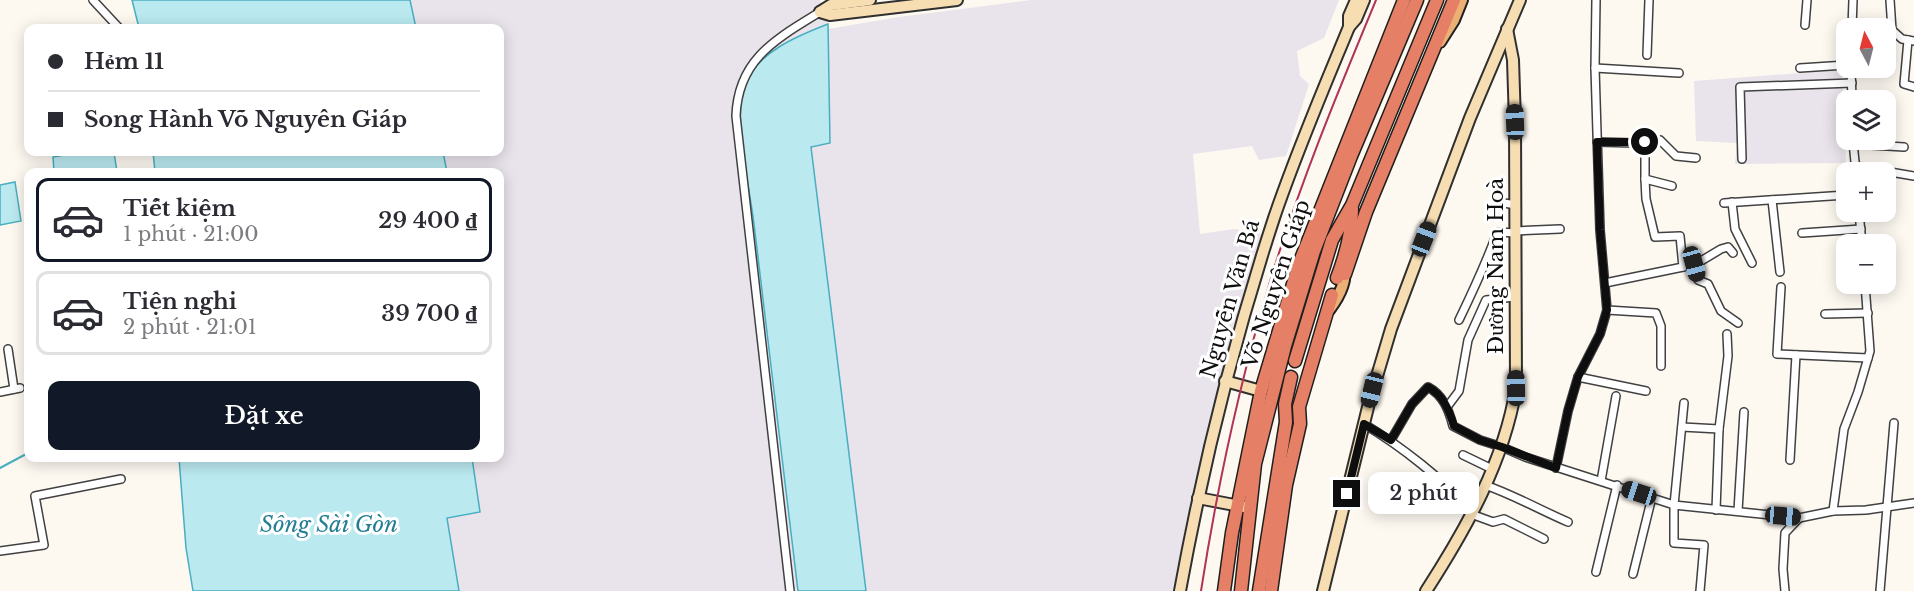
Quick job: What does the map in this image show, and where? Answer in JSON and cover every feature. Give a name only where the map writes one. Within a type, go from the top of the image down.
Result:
[{"type":"highway","name":"Võ Nguyên Giáp","points":[[1241,591],[1249,446],[1261,391],[1299,264],[1404,0]]},
{"type":"highway","name":"Võ Nguyên Giáp","points":[[1224,591],[1232,533],[1244,507],[1285,346],[1311,262],[1351,156],[1417,0]]},
{"type":"highway","name":"Võ Nguyên Giáp","points":[[1295,361],[1332,240],[1352,205],[1437,0]]},
{"type":"highway","points":[[1342,272],[1454,0]]},
{"type":"highway","points":[[1342,272],[1352,219],[1352,205]]},
{"type":"highway","points":[[1271,591],[1286,485],[1299,424],[1299,407],[1332,295]]},
{"type":"highway","name":"Võ Nguyên Giáp","points":[[1259,591],[1286,422],[1285,404],[1291,377]]},
{"type":"highway","points":[[1286,422],[1299,407]]},
{"type":"highway","points":[[1249,446],[1255,465]]},
{"type":"main road","points":[[820,12],[831,5],[870,0]]},
{"type":"main road","points":[[820,12],[830,15],[957,0]]},
{"type":"main road","name":"Nguyễn Văn Bá","points":[[1349,27],[1349,16],[1356,0]]},
{"type":"main road","name":"Nguyễn Văn Bá","points":[[1179,591],[1225,381],[1283,194],[1349,27],[1356,19],[1364,0]]},
{"type":"main road","points":[[1433,52],[1449,28],[1462,0]]},
{"type":"main road","points":[[1323,591],[1364,424],[1398,305],[1470,118],[1520,0]]},
{"type":"main road","name":"Đường Nam Hoà","points":[[1426,591],[1456,544],[1502,447],[1511,418],[1516,388],[1513,60],[1507,29]]},
{"type":"main road","points":[[1327,312],[1337,300],[1342,272]]},
{"type":"main road","points":[[1225,381],[1261,391]]},
{"type":"main road","points":[[1198,498],[1244,507]]},
{"type":"street","points":[[93,0],[115,24]]},
{"type":"street","points":[[1556,468],[1578,377],[1600,334],[1607,310],[1600,230],[1595,68],[1596,0]]},
{"type":"street","points":[[1647,55],[1649,0]]},
{"type":"street","points":[[1805,25],[1807,0]]},
{"type":"street","points":[[1852,18],[1853,0]]},
{"type":"street","points":[[1890,0],[1892,30],[1902,39],[1911,40],[1904,84],[1914,87]]},
{"type":"street","points":[[790,591],[736,116],[737,98],[748,68],[782,36],[820,12]]},
{"type":"street","points":[[1800,68],[1836,66]]},
{"type":"street","points":[[1595,68],[1679,73]]},
{"type":"street","points":[[1852,78],[1852,90]]},
{"type":"street","points":[[1742,159],[1740,87],[1852,83]]},
{"type":"street","points":[[1597,142],[1660,140],[1676,156],[1696,158]]},
{"type":"street","points":[[1645,142],[1646,199],[1655,237],[1680,236],[1683,267]]},
{"type":"street","points":[[1896,146],[1904,147]]},
{"type":"street","points":[[1896,174],[1914,176]]},
{"type":"street","points":[[1645,178],[1672,186]]},
{"type":"street","points":[[1752,263],[1736,229],[1728,203],[1836,196]]},
{"type":"street","points":[[1772,200],[1780,272]]},
{"type":"street","points":[[1498,202],[1516,205]]},
{"type":"street","points":[[1860,222],[1861,234]]},
{"type":"street","points":[[1459,320],[1484,270],[1497,233],[1560,229]]},
{"type":"street","points":[[1802,233],[1861,229]]},
{"type":"street","points":[[1605,283],[1694,264],[1706,260],[1721,249],[1728,248],[1733,254]]},
{"type":"street","points":[[1694,264],[1698,280],[1708,284],[1721,311],[1738,323]]},
{"type":"street","points":[[1781,287],[1777,354],[1868,358]]},
{"type":"street","points":[[1833,511],[1844,429],[1870,351],[1866,294]]},
{"type":"street","points":[[1447,407],[1459,391],[1468,340],[1486,300],[1514,297]]},
{"type":"street","points":[[1607,310],[1652,312],[1658,315],[1661,326],[1661,366]]},
{"type":"street","points":[[1825,314],[1868,313]]},
{"type":"street","points":[[1716,510],[1719,429],[1728,356],[1727,334]]},
{"type":"street","points":[[0,392],[17,388],[8,349]]},
{"type":"street","points":[[1790,459],[1796,355]]},
{"type":"street","points":[[1578,377],[1646,391]]},
{"type":"street","points":[[1391,440],[1412,404],[1428,387],[1441,398],[1454,426],[1480,440],[1556,468],[1617,485],[1674,505],[1799,518],[1833,511],[1866,510],[1914,503]]},
{"type":"street","points":[[1601,481],[1616,396]]},
{"type":"street","points":[[1684,403],[1674,505],[1674,543],[1704,545],[1700,591]]},
{"type":"street","points":[[1738,511],[1744,412]]},
{"type":"street","points":[[1880,591],[1894,423]]},
{"type":"street","points":[[1364,424],[1391,440],[1425,466],[1472,512],[1493,522],[1504,519],[1544,539]]},
{"type":"street","points":[[1682,427],[1719,429]]},
{"type":"street","points":[[1462,455],[1492,469]]},
{"type":"street","points":[[0,551],[44,545],[35,496],[121,479]]},
{"type":"street","points":[[1485,485],[1513,495],[1529,505],[1568,522]]},
{"type":"street","points":[[1596,572],[1617,485]]},
{"type":"street","points":[[1633,574],[1652,497]]},
{"type":"street","points":[[1785,591],[1783,569],[1785,533],[1799,518]]},
{"type":"shaded area","points":[[410,0],[820,0],[828,24],[802,34],[768,56],[739,116],[753,211],[798,591],[459,591],[447,518],[480,512],[473,462],[504,462],[504,168],[446,168],[444,156],[504,156],[504,24],[415,24]]},
{"type":"shaded area","points":[[1031,0],[1339,0],[1324,38],[1297,51],[1300,76],[1309,84],[1286,156],[1259,160],[1252,146],[1193,154],[1200,234],[1234,229],[1261,234],[1219,384],[1187,519],[1173,591],[866,591],[811,147],[830,143],[828,29],[899,17]]},
{"type":"shaded area","points":[[1836,70],[1836,78],[1842,78],[1843,90],[1836,90],[1836,150],[1845,150],[1846,162],[1735,164],[1737,143],[1696,141],[1694,81]]},
{"type":"water","points":[[132,0],[410,0],[415,24],[138,24]]},
{"type":"water","points":[[828,24],[830,143],[811,147],[866,591],[798,591],[741,133],[741,97],[751,73],[759,63],[780,46]]},
{"type":"water","points":[[115,156],[116,168],[54,168],[53,157]]},
{"type":"water","points":[[153,156],[444,156],[446,168],[155,168]]},
{"type":"water","points":[[15,182],[21,221],[0,225],[0,185]]},
{"type":"water","name":"Sông Sài Gòn","points":[[179,462],[473,462],[480,512],[447,518],[459,591],[193,591],[186,548]]},
{"type":"waterway","points":[[0,468],[24,455]]},
{"type":"railway","points":[[1201,591],[1230,437],[1269,285],[1305,177],[1376,0]]},
{"type":"route","points":[[1347,494],[1364,424],[1391,440],[1412,404],[1428,387],[1441,398],[1449,410],[1454,426],[1480,440],[1556,468],[1578,377],[1600,334],[1607,310],[1600,230],[1597,142],[1645,142]]}]
